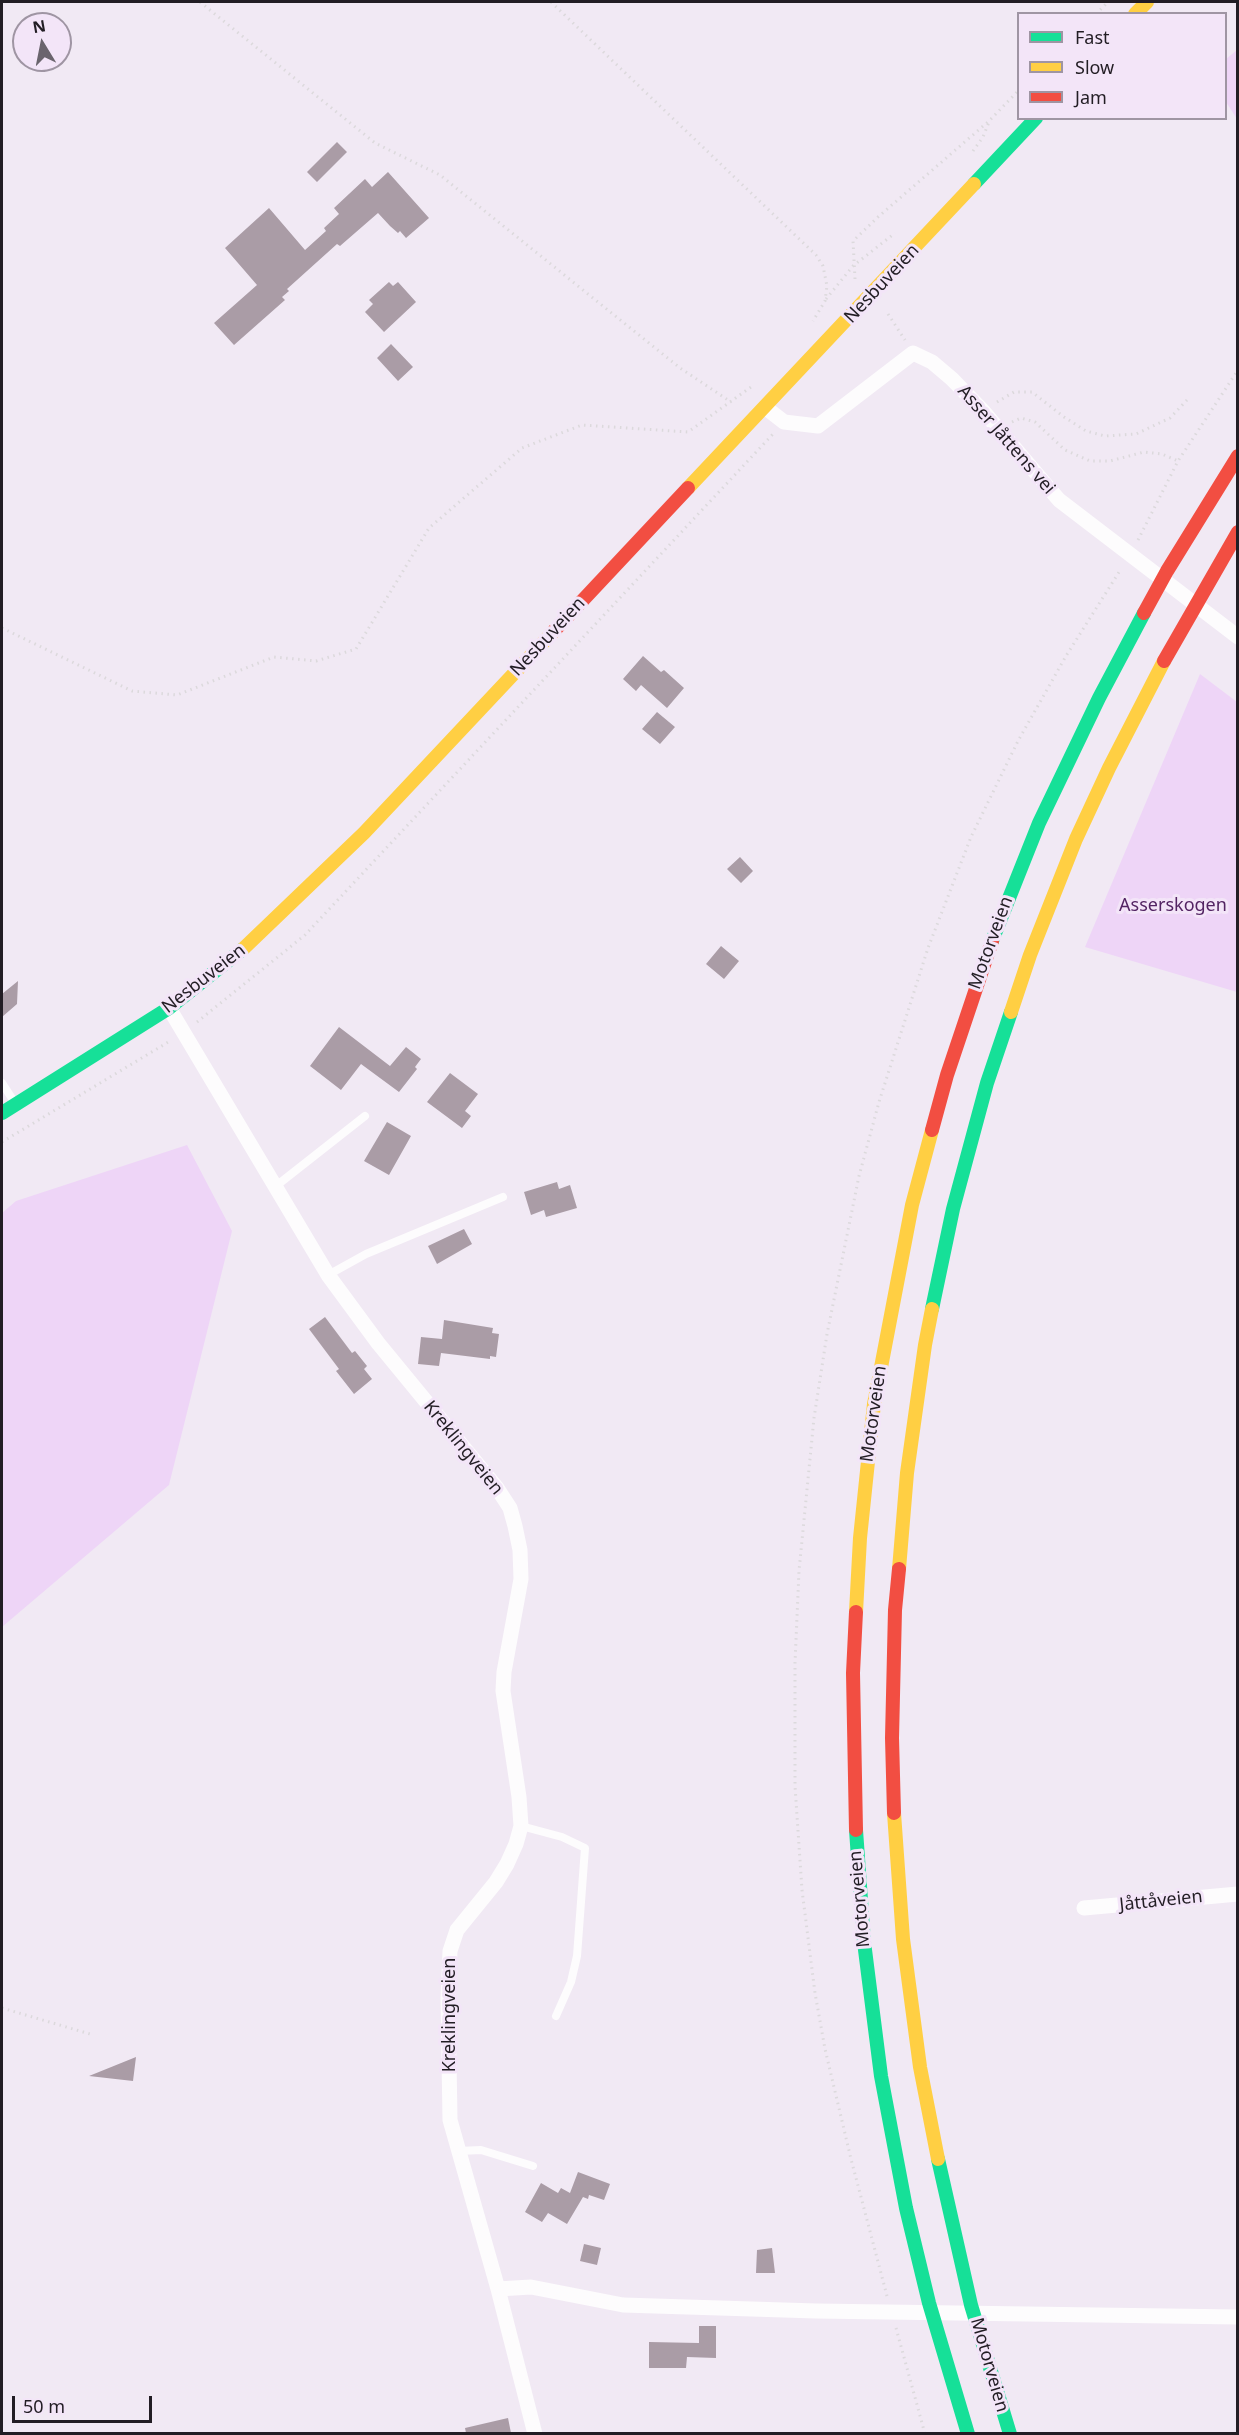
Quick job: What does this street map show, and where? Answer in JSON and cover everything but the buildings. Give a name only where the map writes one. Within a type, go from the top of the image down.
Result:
[{"type":"main road","name":"Nesbuveien","points":[[2,1113],[169,1008],[245,948],[364,833],[766,408],[1034,120]]},
{"type":"main road","name":"Motorveien","points":[[968,2433],[929,2303],[906,2208],[881,2076],[862,1931],[854,1807],[853,1673],[860,1538],[874,1404],[889,1316],[915,1195],[947,1075],[989,948],[1039,823],[1099,698],[1158,587],[1238,456]]},
{"type":"main road","name":"Motorveien","points":[[1010,2433],[971,2305],[941,2182],[920,2067],[903,1939],[893,1806],[892,1738],[895,1610],[907,1473],[925,1345],[953,1209],[987,1083],[1011,1009],[1051,898],[1109,768],[1173,644],[1238,532]]},
{"type":"street","points":[[766,408],[784,422],[818,426],[913,352]]},
{"type":"street","name":"Asser Jåttens vei","points":[[913,352],[932,362],[952,379],[984,412],[1059,500],[1116,546],[1238,637]]},
{"type":"street","name":"Kreklingveien","points":[[169,1008],[328,1275],[378,1343],[497,1488],[510,1509],[520,1550],[521,1579],[502,1691],[519,1797],[520,1826],[516,1844],[507,1864],[496,1882],[457,1930],[450,1951],[448,1998],[450,2120],[498,2289],[535,2433]]},
{"type":"street","name":"Jåttåveien","points":[[1084,1908],[1238,1894]]},
{"type":"street","points":[[498,2289],[531,2287],[623,2305],[1238,2318]]},
{"type":"lane","points":[[2,1083],[16,1104]]},
{"type":"lane","points":[[276,1186],[365,1116]]},
{"type":"lane","points":[[328,1275],[366,1254],[503,1197]]},
{"type":"lane","points":[[520,1826],[562,1837],[585,1848],[577,1956],[571,1982],[556,2016]]},
{"type":"lane","points":[[457,2151],[481,2150],[533,2166]]},
{"type":"path","points":[[200,2],[375,143],[440,175],[680,368],[731,402]]},
{"type":"path","points":[[551,2],[816,255],[823,266],[827,286],[825,301]]},
{"type":"path","points":[[861,288],[855,279],[853,241],[989,121],[1017,92]]},
{"type":"path","points":[[810,326],[825,301],[853,266]]},
{"type":"path","points":[[888,314],[913,352]]},
{"type":"path","points":[[1193,436],[1238,370]]},
{"type":"path","points":[[2,628],[132,691],[177,695],[274,657],[316,661],[356,649],[429,528],[522,448],[582,425],[688,432],[752,386]]},
{"type":"path","points":[[984,412],[1014,392],[1032,392],[1086,431],[1105,436],[1124,435],[1136,434],[1170,418],[1187,400]]},
{"type":"path","points":[[1000,432],[1014,420],[1028,419],[1065,450],[1081,459],[1110,461],[1144,452],[1162,454],[1178,461]]},
{"type":"path","points":[[2,2008],[90,2034]]},
{"type":"green space","points":[[1237,50],[1237,119],[1227,104],[1227,58]]},
{"type":"green space","name":"Asserskogen","points":[[1200,674],[1237,702],[1237,992],[1085,947]]},
{"type":"green space","points":[[187,1145],[232,1231],[169,1485],[2,1627],[2,1213],[16,1201]]},
{"type":"traffic: fast","points":[[974,184],[1034,120]]},
{"type":"traffic: fast","points":[[992,941],[1039,823],[1099,698],[1144,613]]},
{"type":"traffic: fast","points":[[2,1113],[169,1008],[243,949]]},
{"type":"traffic: fast","points":[[932,1309],[953,1209],[987,1083],[1011,1012]]},
{"type":"traffic: fast","points":[[856,1830],[864,1942],[881,2076],[906,2208],[929,2303],[968,2434]]},
{"type":"traffic: fast","points":[[938,2159],[971,2305],[1010,2434]]},
{"type":"traffic: slow","points":[[1137,12],[1147,2]]},
{"type":"traffic: slow","points":[[688,488],[974,184]]},
{"type":"traffic: slow","points":[[243,949],[364,833],[553,632]]},
{"type":"traffic: slow","points":[[1011,1012],[1030,955],[1076,839],[1109,768],[1164,661]]},
{"type":"traffic: slow","points":[[856,1612],[860,1538],[874,1404],[912,1205],[932,1130]]},
{"type":"traffic: slow","points":[[899,1569],[907,1473],[932,1309]]},
{"type":"traffic: slow","points":[[894,1813],[903,1939],[920,2067],[938,2159]]},
{"type":"traffic: jam","points":[[1144,613],[1167,571],[1238,456]]},
{"type":"traffic: jam","points":[[553,632],[688,488]]},
{"type":"traffic: jam","points":[[1164,661],[1238,532]]},
{"type":"traffic: jam","points":[[932,1130],[947,1075],[992,941]]},
{"type":"traffic: jam","points":[[894,1813],[892,1738],[895,1610],[899,1569]]},
{"type":"traffic: jam","points":[[856,1612],[853,1673],[856,1830]]}]
